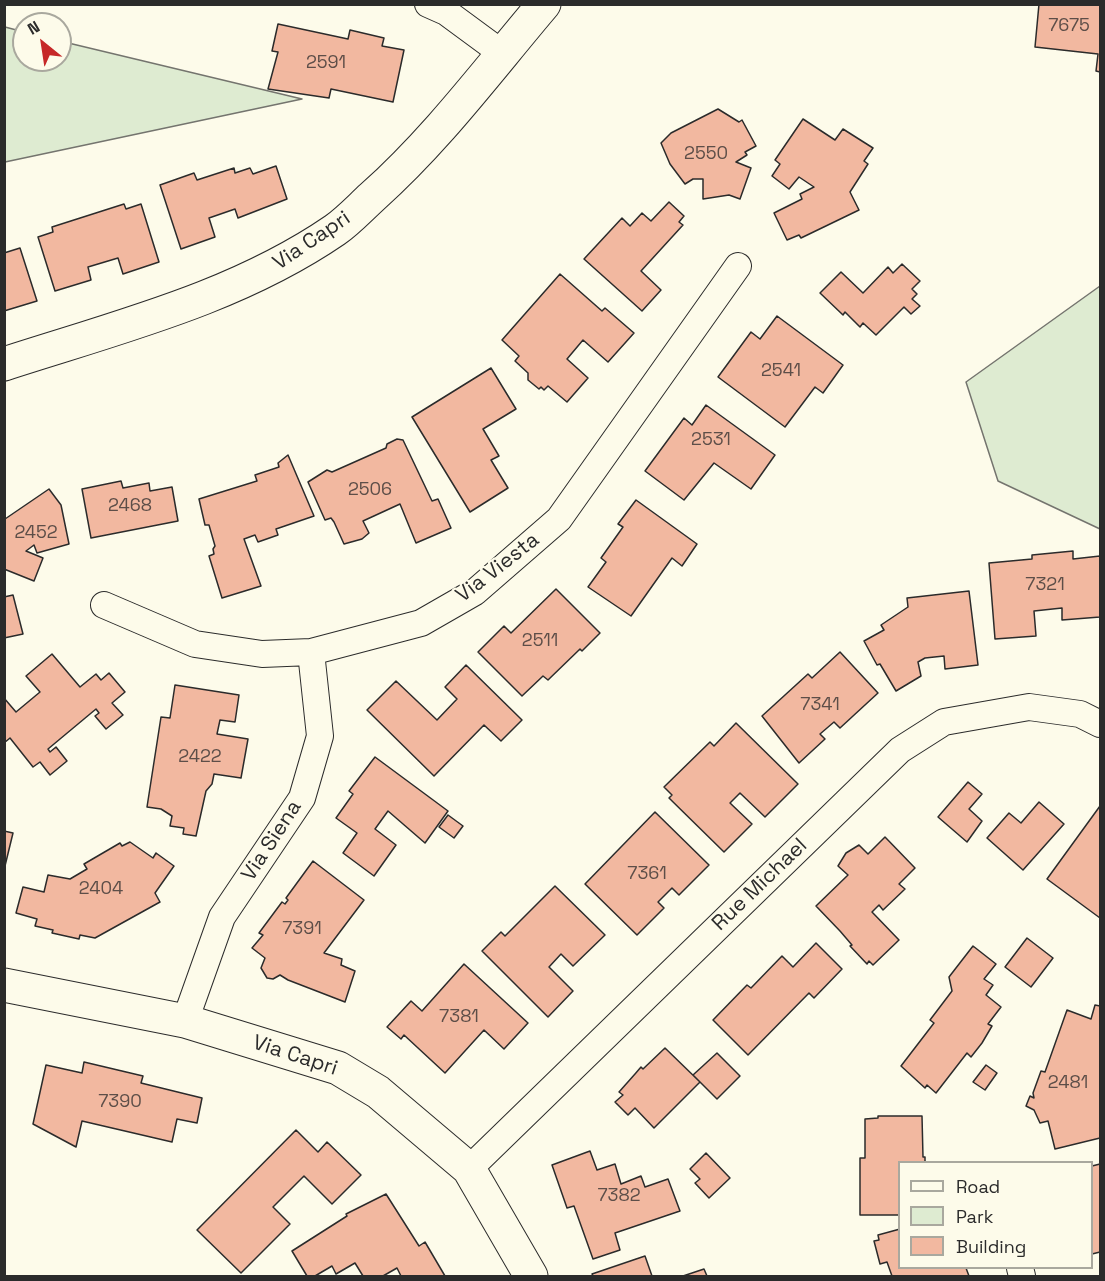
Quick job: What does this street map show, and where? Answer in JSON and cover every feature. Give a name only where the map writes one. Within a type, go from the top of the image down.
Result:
[{"type":"street","points":[[428,4],[447,12],[503,54]]},
{"type":"street","name":"Via Capri","points":[[4,364],[178,308],[255,277],[337,229],[398,173],[446,122],[544,4]]},
{"type":"street","name":"Via Viesta","points":[[104,605],[195,644],[262,654],[311,652],[420,623],[475,591],[559,519],[738,266]]},
{"type":"street","name":"Via Siena","points":[[185,1021],[222,916],[302,798],[320,736],[311,652]]},
{"type":"street","name":"Rue Michael","points":[[469,1169],[900,750],[944,722],[1029,707],[1080,714],[1101,724]]},
{"type":"street","name":"Via Capri","points":[[4,985],[185,1021],[338,1068],[378,1092],[469,1169],[531,1276]]},
{"type":"green space","points":[[5,27],[12,29],[12,72],[72,72],[72,44],[302,99],[5,162]]},
{"type":"green space","points":[[1100,286],[1100,529],[998,481],[966,382]]},
{"type":"building","points":[[1039,4],[1100,5],[1100,72],[1096,71],[1098,54],[1035,47]]},
{"type":"building","points":[[278,24],[348,39],[350,30],[384,38],[382,46],[404,50],[393,102],[331,89],[329,98],[268,89],[278,52],[272,51]]},
{"type":"building","points":[[718,109],[739,122],[742,120],[756,146],[745,152],[747,155],[736,162],[751,168],[740,199],[729,195],[703,199],[703,179],[693,179],[685,184],[670,164],[661,143],[671,133]]},
{"type":"building","points":[[803,119],[835,140],[843,129],[873,148],[864,161],[868,164],[850,192],[859,210],[801,238],[799,235],[787,240],[774,213],[802,199],[800,194],[814,187],[799,177],[789,189],[772,176],[780,164],[775,160]]},
{"type":"building","points":[[276,166],[287,199],[238,218],[235,209],[209,218],[215,237],[181,249],[160,185],[194,173],[197,180],[234,168],[235,173],[250,168],[253,174]]},
{"type":"building","points":[[669,202],[684,216],[679,222],[683,225],[641,271],[661,290],[642,311],[584,259],[622,218],[630,226],[642,213],[651,221]]},
{"type":"building","points":[[124,204],[126,209],[141,204],[159,262],[123,274],[118,258],[88,267],[91,280],[55,291],[38,237],[53,232],[52,227]]},
{"type":"building","points":[[20,248],[37,301],[4,311],[4,253]]},
{"type":"building","points":[[902,264],[920,281],[912,289],[917,294],[912,299],[920,306],[911,314],[904,307],[876,335],[863,323],[860,327],[845,312],[843,315],[820,293],[841,272],[863,293],[888,267],[893,273]]},
{"type":"building","points":[[560,274],[602,311],[605,308],[634,333],[608,362],[583,340],[567,359],[588,378],[567,402],[548,386],[544,390],[541,387],[539,389],[528,380],[528,373],[515,361],[519,356],[502,340]]},
{"type":"building","points":[[777,316],[843,365],[823,393],[815,387],[785,427],[718,377],[751,332],[760,339]]},
{"type":"building","points":[[491,368],[516,409],[483,429],[499,456],[491,460],[508,488],[470,512],[412,417]]},
{"type":"building","points":[[706,405],[775,455],[751,489],[714,463],[684,500],[645,471],[684,418],[692,425]]},
{"type":"building","points":[[397,439],[403,440],[432,501],[438,499],[451,528],[416,543],[400,504],[363,521],[369,533],[362,539],[344,544],[331,518],[325,520],[308,482],[327,470],[332,472],[386,448],[387,444]]},
{"type":"building","points":[[288,455],[314,516],[276,529],[278,535],[258,542],[255,535],[244,539],[261,586],[222,598],[209,556],[214,554],[215,546],[209,525],[205,525],[199,499],[257,481],[255,475],[279,467],[278,463]]},
{"type":"building","points":[[121,481],[123,488],[149,483],[150,491],[172,487],[178,521],[91,538],[82,489]]},
{"type":"building","points":[[49,489],[61,505],[69,544],[37,553],[34,545],[26,551],[43,558],[34,581],[4,569],[5,519]]},
{"type":"building","points":[[636,500],[697,544],[682,566],[672,558],[631,616],[588,587],[606,562],[601,558],[623,527],[618,524]]},
{"type":"building","points":[[1073,551],[1073,559],[1100,556],[1100,617],[1062,620],[1062,608],[1034,611],[1036,636],[995,639],[989,563],[1032,559],[1032,555]]},
{"type":"building","points":[[556,589],[600,633],[548,680],[543,676],[522,696],[478,652],[504,626],[511,633]]},
{"type":"building","points":[[969,591],[978,665],[945,669],[944,656],[925,658],[918,662],[921,676],[896,691],[880,664],[877,665],[864,641],[884,630],[881,625],[908,607],[907,598]]},
{"type":"building","points":[[13,595],[23,634],[4,638],[4,597]]},
{"type":"building","points":[[840,652],[878,693],[840,728],[834,722],[820,734],[825,739],[799,763],[762,716],[808,674],[812,678]]},
{"type":"building","points":[[52,654],[80,687],[96,674],[101,680],[109,673],[125,692],[112,703],[123,715],[106,729],[95,716],[99,713],[96,709],[48,749],[50,752],[56,747],[67,761],[50,775],[40,762],[33,767],[10,738],[4,743],[4,698],[16,712],[40,692],[26,676]]},
{"type":"building","points":[[466,665],[522,720],[501,741],[484,725],[434,776],[367,710],[396,681],[437,720],[457,699],[445,687]]},
{"type":"building","points":[[175,685],[239,695],[235,722],[220,720],[217,734],[248,739],[241,778],[214,774],[212,784],[206,791],[196,836],[183,834],[184,828],[170,826],[172,816],[161,809],[147,807],[161,717],[170,718]]},
{"type":"building","points":[[736,723],[798,784],[765,817],[740,793],[730,803],[752,824],[724,852],[669,798],[672,795],[664,787],[710,742],[714,746]]},
{"type":"building","points":[[375,757],[448,811],[425,843],[388,811],[375,829],[396,845],[374,876],[343,853],[357,833],[336,818],[353,794],[349,791]]},
{"type":"building","points":[[968,782],[982,794],[969,809],[982,821],[967,842],[938,817]]},
{"type":"building","points":[[1039,802],[1064,824],[1023,870],[987,838],[1009,813],[1021,823]]},
{"type":"building","points":[[1100,806],[1100,918],[1047,879]]},
{"type":"building","points":[[655,812],[709,865],[679,895],[672,888],[658,902],[664,908],[637,935],[585,884]]},
{"type":"building","points":[[448,815],[463,826],[454,838],[439,827]]},
{"type":"building","points":[[4,831],[13,833],[4,870]]},
{"type":"building","points":[[885,837],[915,868],[899,884],[905,889],[883,910],[879,905],[872,912],[899,940],[873,965],[869,961],[867,964],[816,906],[848,875],[838,866],[846,853],[859,845],[868,854]]},
{"type":"building","points":[[130,842],[153,858],[156,853],[174,866],[155,893],[160,902],[95,938],[80,935],[79,939],[52,933],[53,930],[35,926],[37,919],[16,913],[23,887],[44,892],[48,875],[70,879],[87,869],[84,864],[120,843],[122,846]]},
{"type":"building","points":[[313,861],[364,900],[324,953],[342,959],[341,965],[355,971],[345,1002],[280,975],[273,979],[267,978],[261,968],[265,958],[252,948],[263,935],[259,933],[282,902],[285,904],[288,900],[286,898]]},
{"type":"building","points":[[555,886],[605,935],[573,966],[561,954],[549,967],[573,991],[548,1017],[482,951],[501,932],[505,936]]},
{"type":"building","points":[[1027,938],[1053,958],[1031,987],[1005,967]]},
{"type":"building","points":[[816,943],[842,969],[814,998],[809,993],[748,1055],[713,1020],[747,985],[751,988],[782,956],[793,967]]},
{"type":"building","points":[[973,946],[996,964],[984,979],[993,985],[986,995],[1001,1007],[988,1024],[992,1026],[982,1043],[971,1057],[967,1053],[936,1093],[927,1085],[925,1088],[901,1066],[934,1023],[930,1020],[952,991],[949,977]]},
{"type":"building","points":[[464,964],[528,1023],[504,1049],[484,1030],[445,1073],[404,1035],[401,1039],[387,1027],[411,1001],[422,1011]]},
{"type":"building","points":[[1095,1005],[1100,1006],[1100,1138],[1055,1149],[1048,1121],[1040,1123],[1034,1110],[1026,1106],[1030,1096],[1034,1098],[1033,1093],[1041,1071],[1045,1072],[1067,1010],[1091,1019]]},
{"type":"building","points":[[665,1048],[700,1082],[654,1128],[635,1108],[628,1115],[615,1102],[623,1095],[619,1092],[641,1067],[643,1069]]},
{"type":"building","points":[[717,1053],[740,1076],[717,1099],[693,1075]]},
{"type":"building","points":[[84,1062],[143,1076],[141,1083],[202,1098],[197,1123],[177,1119],[172,1142],[82,1121],[76,1147],[33,1124],[46,1065],[82,1073]]},
{"type":"building","points":[[986,1065],[997,1073],[985,1090],[973,1082]]},
{"type":"building","points":[[878,1116],[922,1116],[925,1161],[898,1161],[898,1215],[860,1215],[860,1158],[865,1158],[865,1119],[878,1118]]},
{"type":"building","points":[[296,1130],[318,1152],[327,1142],[361,1175],[332,1204],[304,1176],[273,1207],[290,1224],[241,1273],[197,1230]]},
{"type":"building","points":[[590,1151],[597,1170],[615,1164],[621,1184],[641,1176],[645,1187],[668,1179],[680,1211],[615,1233],[620,1250],[593,1259],[574,1206],[567,1208],[552,1165]]},
{"type":"building","points":[[706,1153],[730,1178],[709,1198],[695,1183],[700,1179],[690,1169]]},
{"type":"building","points":[[1100,1164],[1100,1252],[1093,1254],[1093,1166]]},
{"type":"building","points":[[386,1194],[419,1246],[425,1242],[445,1276],[401,1276],[397,1268],[383,1276],[363,1276],[355,1263],[336,1274],[332,1266],[315,1276],[307,1276],[292,1251],[347,1216],[346,1214]]},
{"type":"building","points":[[898,1230],[898,1269],[966,1269],[969,1276],[892,1276],[887,1262],[880,1264],[874,1241],[879,1240],[878,1235]]},
{"type":"building","points":[[645,1256],[652,1276],[593,1276],[592,1274]]},
{"type":"building","points":[[704,1269],[707,1276],[683,1276]]}]
